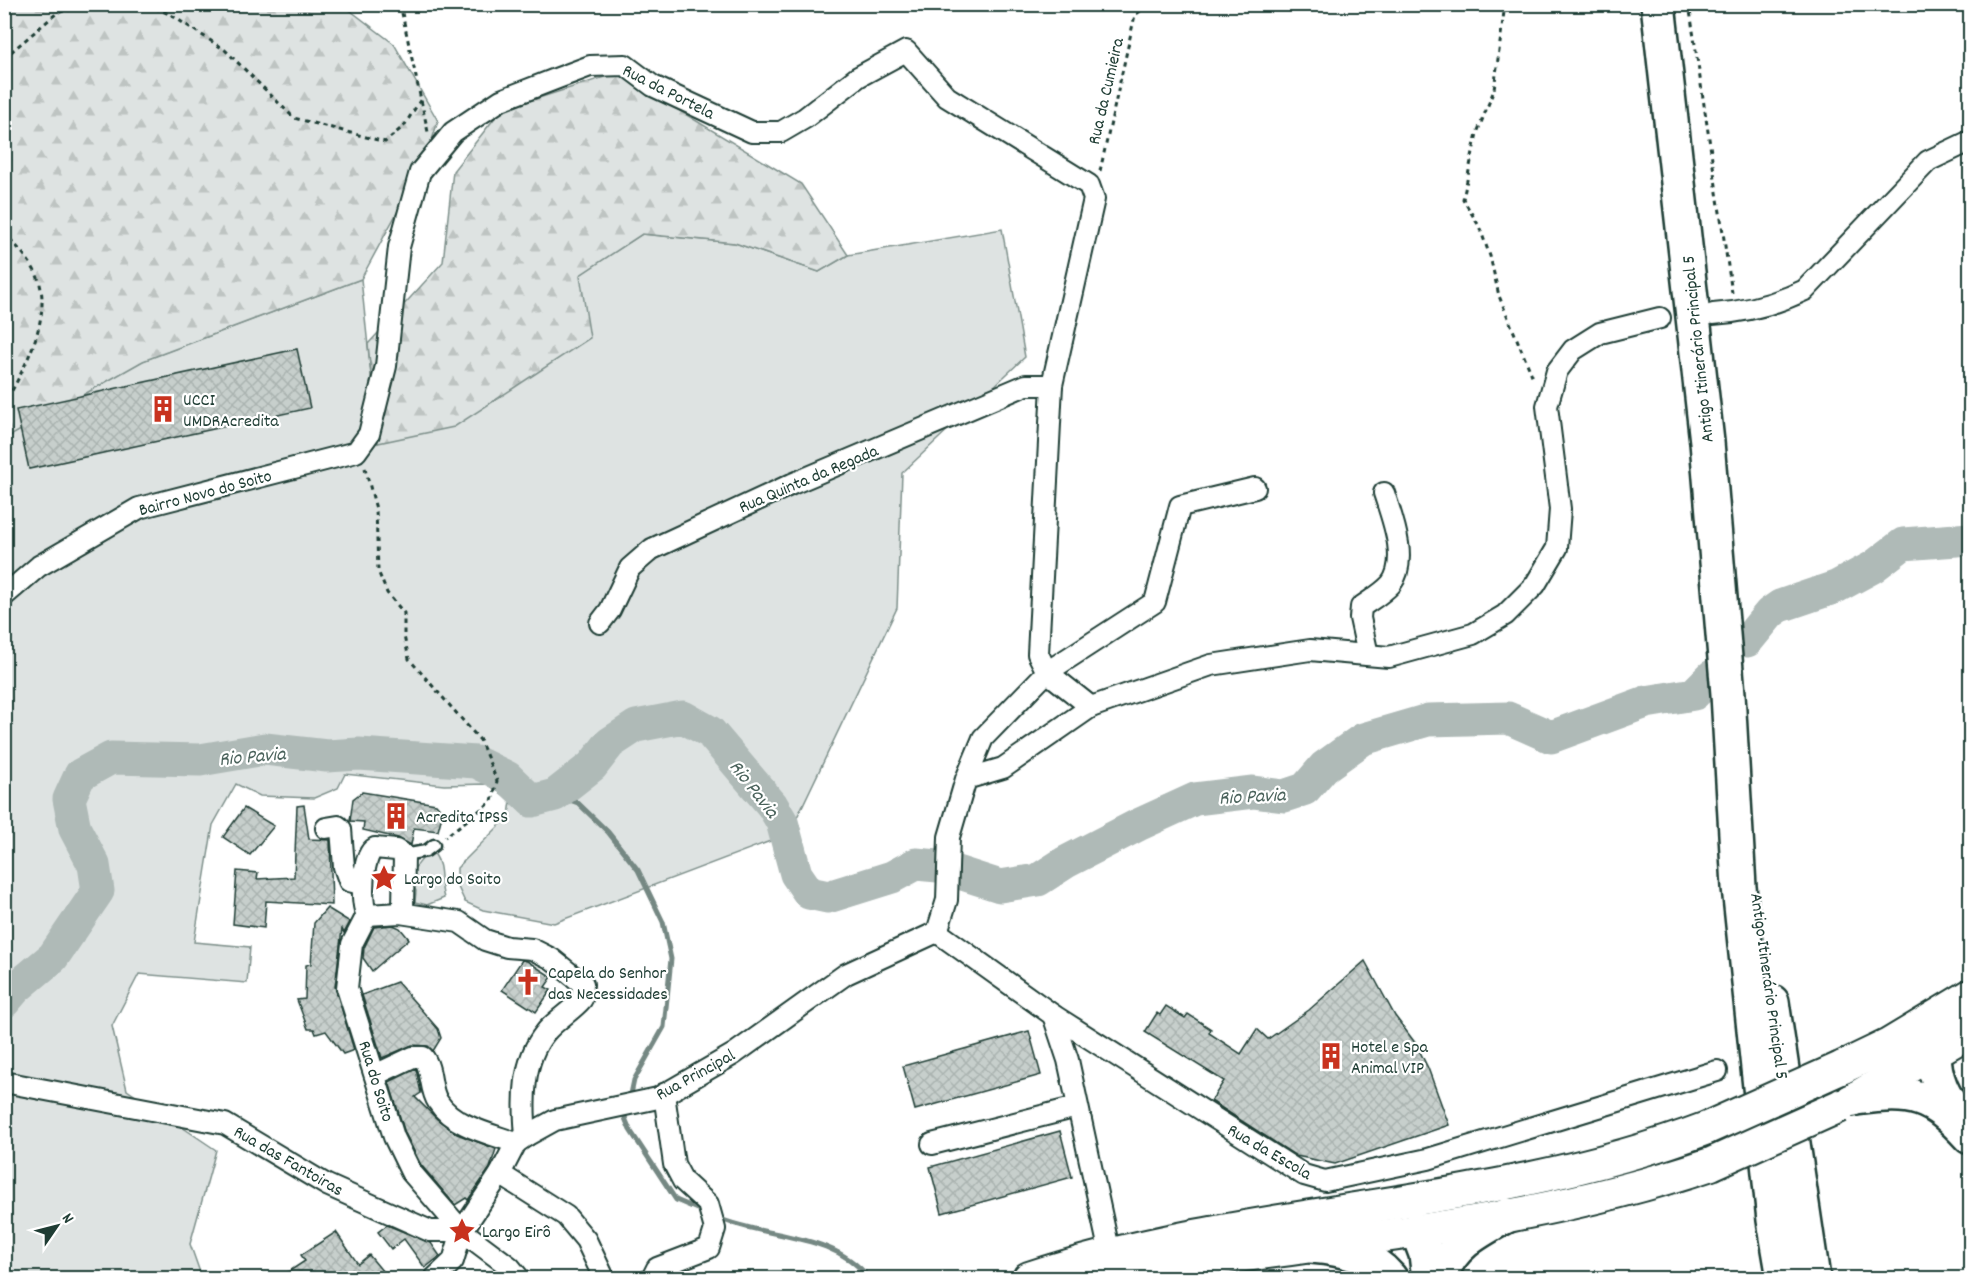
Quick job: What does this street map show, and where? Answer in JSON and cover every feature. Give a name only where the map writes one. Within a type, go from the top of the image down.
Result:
[{"type":"highway","name":"Antigo Itinerário Principal 5","points":[[1658,4],[1707,442],[1728,694],[1738,887],[1774,1220],[1784,1278]]},
{"type":"highway","name":"Antigo Itinerário Principal 5","points":[[1728,694],[1813,1278]]},
{"type":"highway","points":[[1934,1052],[1951,1068],[1971,1098]]},
{"type":"highway","points":[[1934,1052],[1938,1086],[1971,1137]]},
{"type":"highway","points":[[1848,1102],[1902,1095],[1922,1099],[1941,1108],[1971,1137]]},
{"type":"highway","points":[[1440,1278],[1448,1261],[1461,1245],[1479,1231],[1509,1215]]},
{"type":"highway","points":[[1769,1278],[1774,1220]]},
{"type":"highway","points":[[1407,1278],[1410,1247],[1417,1230]]},
{"type":"highway","points":[[1417,1230],[1426,1254],[1429,1278]]},
{"type":"highway","points":[[1312,1246],[1352,1251],[1363,1256],[1390,1278]]},
{"type":"main road","points":[[1029,1278],[1068,1275],[1364,1207],[1503,1186],[1663,1145],[1707,1128],[1889,1045],[1971,996]]},
{"type":"main road","points":[[1934,1052],[1935,1042],[1943,1029],[1971,1008]]},
{"type":"main road","points":[[1068,1275],[1110,1254],[1143,1257],[1312,1246],[1509,1215],[1605,1196],[1711,1164],[1848,1102],[1971,1031]]},
{"type":"main road","points":[[1889,1045],[1918,1044],[1934,1052]]},
{"type":"main road","points":[[1417,1230],[1437,1212],[1525,1193],[1553,1175]]},
{"type":"main road","points":[[1364,1207],[1402,1215],[1417,1230]]},
{"type":"street","name":"Rua da Portela","points":[[356,452],[369,434],[386,366],[399,247],[420,172],[453,132],[501,100],[590,66],[625,65],[653,86],[752,132],[781,132],[805,118],[858,77],[906,51],[947,97],[1089,185]]},
{"type":"street","points":[[1713,314],[1734,313],[1785,299],[1804,290],[1929,161],[1971,141]]},
{"type":"street","points":[[1089,185],[1094,199],[1052,385],[1038,654],[1047,672],[1091,707]]},
{"type":"street","points":[[966,779],[1003,768],[1091,707],[1211,665],[1310,650],[1389,657],[1473,634],[1505,615],[1535,585],[1557,548],[1560,509],[1547,406],[1557,371],[1573,350],[1600,333],[1660,318]]},
{"type":"street","name":"Rua Quinta da Regada","points":[[600,623],[610,610],[630,568],[652,549],[792,484],[1026,385],[1052,385]]},
{"type":"street","name":"Bairro Novo do Soito","points":[[6,589],[39,566],[139,508],[356,452]]},
{"type":"street","points":[[937,932],[946,900],[950,837],[966,779],[983,738],[1047,672],[1155,602],[1180,506],[1254,488]]},
{"type":"street","points":[[1368,655],[1360,618],[1361,607],[1391,583],[1398,569],[1397,537],[1384,493]]},
{"type":"street","points":[[326,828],[338,826],[341,829],[347,878],[352,883],[363,880]]},
{"type":"street","points":[[400,913],[403,908],[404,855],[396,850],[375,848],[371,850],[363,880],[363,907],[367,915],[400,913],[459,922],[485,939],[507,947],[532,949],[552,958],[583,984],[582,999],[545,1033],[530,1059],[521,1139],[462,1231],[453,1261],[435,1278]]},
{"type":"street","name":"Rua do Soito","points":[[367,915],[352,944],[347,988],[394,1137],[411,1172],[462,1231],[510,1267],[519,1278]]},
{"type":"street","name":"Rua da Escola","points":[[937,932],[1053,1015],[1304,1175],[1325,1181],[1428,1159],[1717,1071]]},
{"type":"street","name":"Rua Principal","points":[[521,1139],[555,1120],[664,1094],[734,1054],[846,974],[937,932]]},
{"type":"street","points":[[1053,1015],[1068,1060],[1110,1254]]},
{"type":"street","points":[[375,1075],[412,1057],[423,1057],[437,1101],[453,1117],[482,1131],[521,1139]]},
{"type":"street","name":"Rua das Fantoiras","points":[[4,1082],[225,1124],[337,1190],[429,1231],[462,1231]]},
{"type":"street","points":[[652,1278],[657,1268],[709,1248],[716,1229],[708,1204],[683,1180],[674,1164],[664,1094]]},
{"type":"street","points":[[932,1144],[1077,1107]]},
{"type":"street","points":[[500,1174],[566,1216],[586,1240],[604,1278]]},
{"type":"street","points":[[1102,1214],[1116,1237],[1143,1257]]},
{"type":"street","points":[[1068,1275],[1096,1239],[1102,1214]]},
{"type":"lane","points":[[404,855],[434,846]]},
{"type":"path","points":[[4,58],[57,13],[90,4]]},
{"type":"path","points":[[147,4],[171,15],[225,50],[294,118],[385,142],[404,126],[421,99]]},
{"type":"path","points":[[400,4],[432,156]]},
{"type":"path","name":"Rua da Cumieira","points":[[1089,185],[1099,176],[1136,15],[1150,4]]},
{"type":"path","points":[[1505,4],[1494,90],[1477,133],[1462,198],[1479,226],[1490,256],[1499,296],[1547,406]]},
{"type":"path","points":[[1689,4],[1734,313]]},
{"type":"path","points":[[4,233],[16,245],[38,278],[42,315],[29,361],[4,405]]},
{"type":"path","points":[[356,452],[364,467],[376,509],[378,571],[387,593],[404,613],[404,636],[409,659],[480,740],[497,781],[492,801],[434,846]]},
{"type":"green space","points":[[5,5],[343,5],[394,44],[438,121],[415,194],[399,209],[361,279],[143,361],[5,439]]},
{"type":"green space","points":[[617,73],[801,184],[848,255],[819,272],[735,243],[642,234],[580,275],[590,338],[454,427],[378,443],[368,344],[443,262],[453,171],[501,110]]},
{"type":"green space","points":[[1002,229],[1025,357],[902,473],[897,608],[789,834],[554,923],[483,910],[465,902],[457,885],[457,868],[509,816],[511,800],[487,784],[444,785],[345,774],[338,788],[314,798],[260,796],[236,784],[213,825],[194,942],[250,947],[247,983],[139,974],[112,1026],[127,1090],[216,1150],[190,1244],[202,1278],[5,1278],[4,439],[142,361],[361,279],[378,443],[579,275],[642,234],[735,243],[819,272],[848,255]]},
{"type":"green space","points":[[434,853],[439,864],[444,898],[427,905],[415,902],[416,891],[409,875],[423,858]]},
{"type":"building","name":"UCCI UMDRAcredita","points":[[297,349],[310,408],[29,469],[16,410]]},
{"type":"building","name":"Acredita IPSS","points":[[362,792],[436,804],[443,812],[438,831],[414,828],[411,845],[398,838],[363,830],[364,822],[350,821],[353,799]]},
{"type":"building","points":[[304,805],[309,839],[330,840],[332,905],[266,901],[264,928],[233,924],[237,871],[258,873],[257,879],[294,877],[297,806]]},
{"type":"building","points":[[244,808],[274,826],[250,855],[223,837]]},
{"type":"building","points":[[327,908],[350,922],[344,933],[342,929],[335,987],[354,1050],[343,1054],[326,1031],[316,1034],[314,1029],[308,1029],[297,1000],[305,999],[306,965],[311,964],[314,923]]},
{"type":"building","points":[[393,925],[400,928],[409,939],[372,971],[363,958],[364,948],[374,927]]},
{"type":"building","name":"Capela do Senhor das Necessidades","points":[[522,960],[552,977],[545,987],[551,990],[536,1012],[502,990]]},
{"type":"building","name":"Hotel e Spa Animal VIP","points":[[1365,961],[1395,1016],[1416,1044],[1428,1068],[1449,1125],[1335,1164],[1296,1156],[1211,1101],[1224,1081],[1145,1032],[1157,1013],[1160,1015],[1166,1006],[1185,1018],[1188,1014],[1211,1029],[1209,1033],[1241,1054],[1257,1029],[1268,1039],[1309,1010]]},
{"type":"building","points":[[397,982],[438,1029],[441,1038],[433,1051],[428,1046],[412,1045],[382,1058],[362,995]]},
{"type":"building","points":[[1029,1031],[1041,1075],[915,1110],[903,1066]]},
{"type":"building","points":[[416,1069],[421,1093],[415,1097],[437,1119],[457,1134],[496,1149],[490,1168],[468,1200],[466,1198],[455,1205],[421,1165],[405,1133],[389,1082]]},
{"type":"building","points":[[1060,1131],[1072,1177],[942,1213],[930,1167]]},
{"type":"building","points":[[387,1225],[431,1243],[440,1256],[425,1268],[404,1239],[391,1249],[378,1232]]},
{"type":"building","points":[[336,1232],[358,1264],[369,1255],[388,1278],[338,1278],[341,1276],[337,1271],[327,1278],[279,1278],[305,1261],[301,1255]]},
{"type":"waterway","points":[[1747,641],[1770,613],[1780,606],[1836,587],[1873,567],[1903,544],[1970,539]]},
{"type":"waterway","name":"Rio Pavia","points":[[4,1002],[16,988],[53,957],[98,891],[94,865],[75,829],[69,799],[80,775],[111,758],[200,760],[265,749],[327,756],[359,754],[476,762],[507,777],[532,801],[555,795],[592,766],[610,743],[636,726],[683,717],[710,732],[772,805],[782,822],[796,874],[809,893],[828,897],[892,877],[916,864],[938,866],[1000,886],[1038,880],[1066,862],[1195,799],[1253,792],[1284,796],[1305,789],[1324,767],[1363,739],[1428,720],[1508,718],[1551,737],[1646,702],[1694,694],[1712,676]]},
{"type":"waterway","points":[[555,795],[578,803],[608,832],[638,870],[663,922],[671,959],[664,1027],[634,1080],[630,1099]]},
{"type":"waterway","points":[[628,1108],[625,1118],[630,1130],[676,1200],[704,1212]]},
{"type":"waterway","points":[[718,1218],[737,1225],[819,1244],[854,1263],[869,1278]]},
{"type":"place","name":"UCCI UMDRAcredita","points":[[163,409]]},
{"type":"place","name":"Acredita IPSS","points":[[396,816]]},
{"type":"place","name":"Largo do Soito","points":[[384,878]]},
{"type":"place","name":"Capela do Senhor das Necessidades","points":[[528,982]]},
{"type":"place","name":"Hotel e Spa Animal VIP","points":[[1331,1056]]},
{"type":"place","name":"Largo Eirô","points":[[462,1231]]}]
